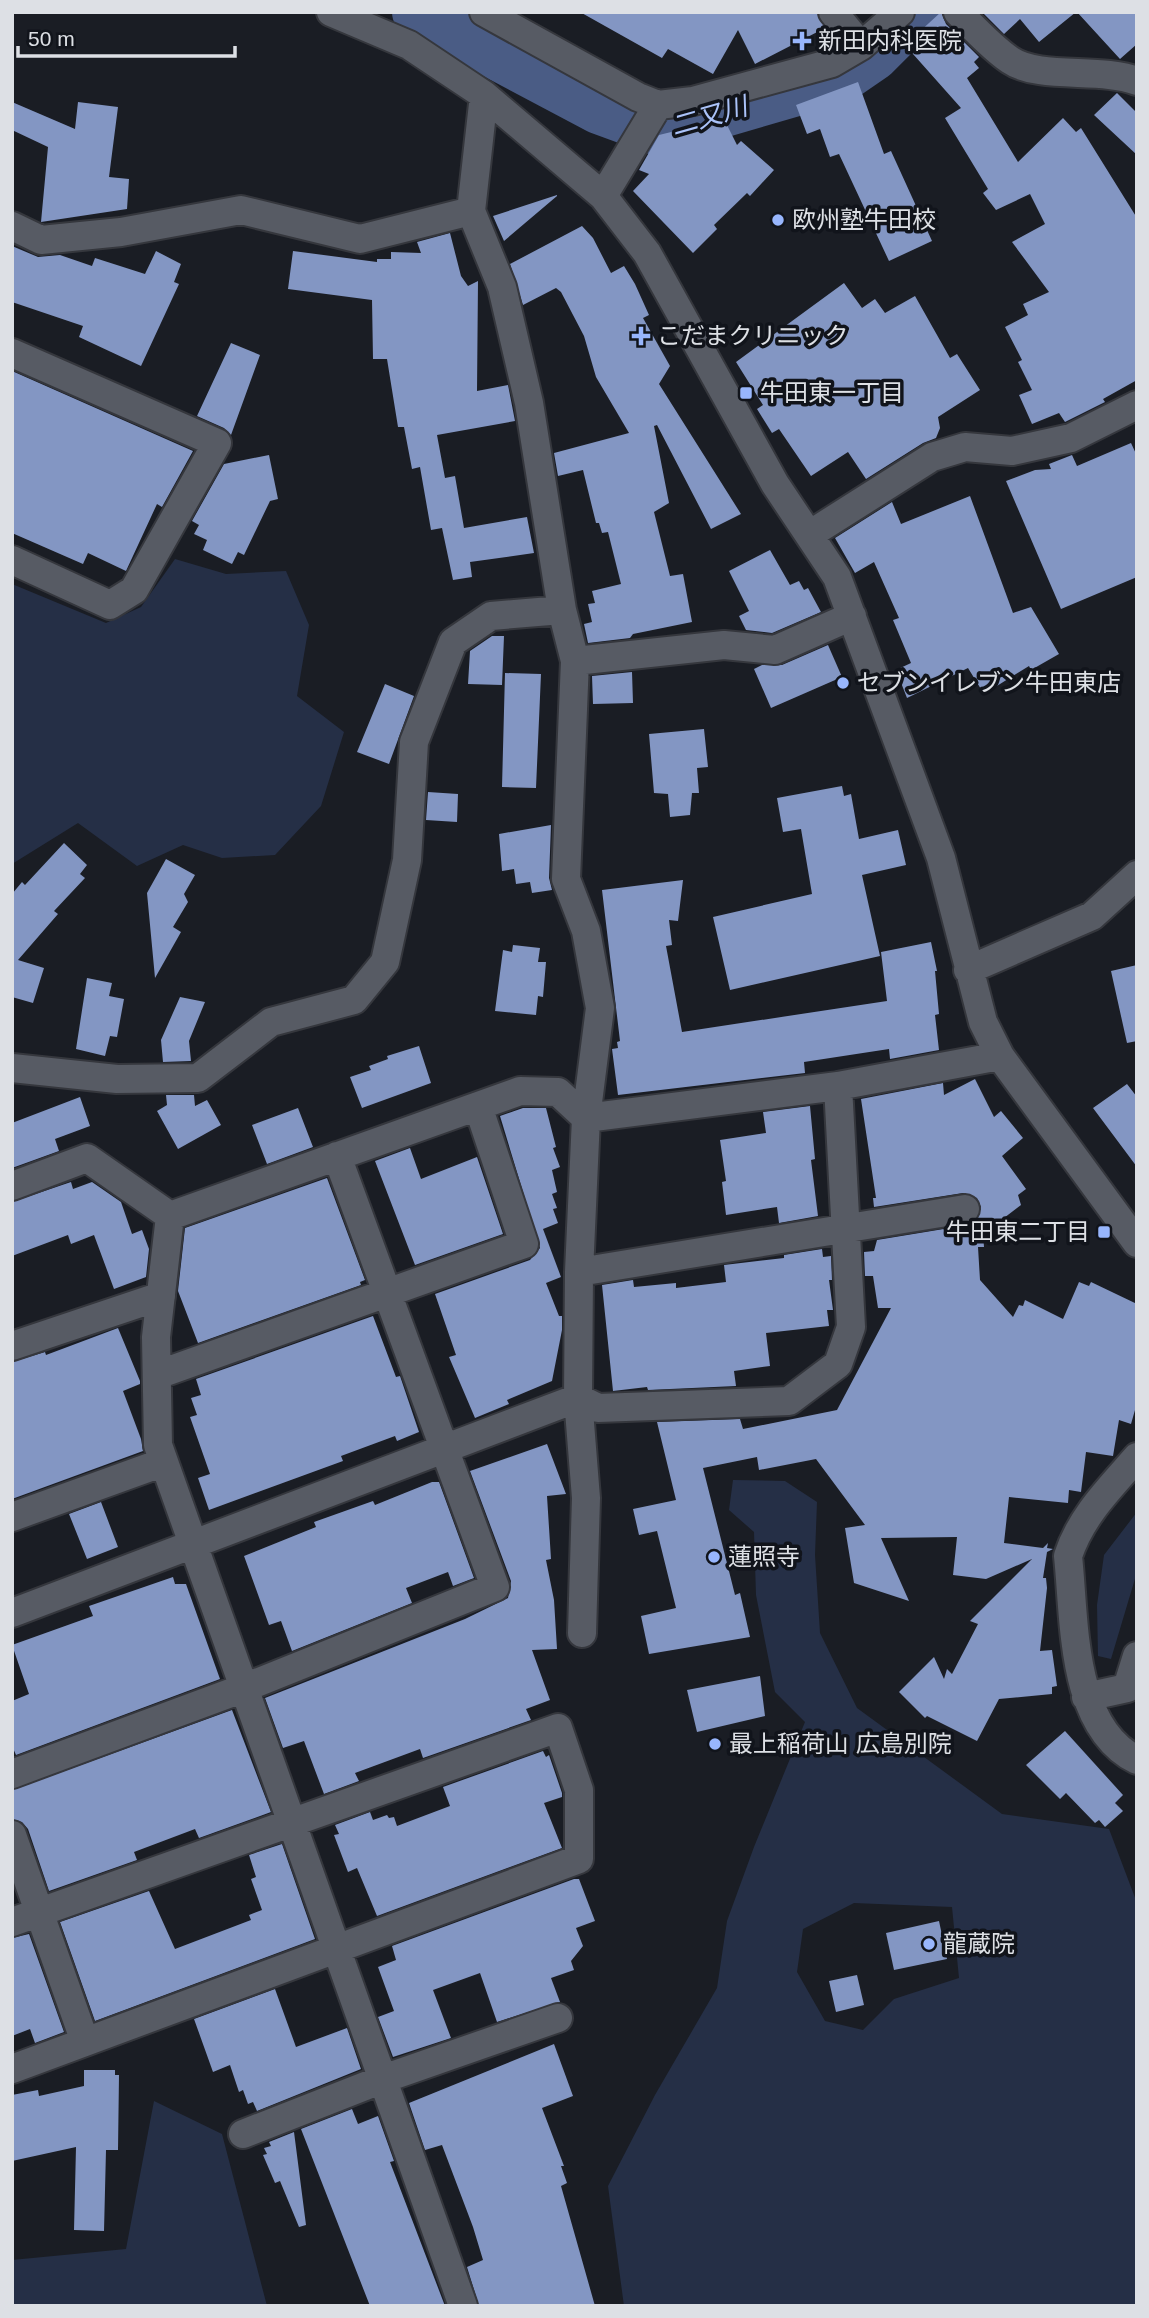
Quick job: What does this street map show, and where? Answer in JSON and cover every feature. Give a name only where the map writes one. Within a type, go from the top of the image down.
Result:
[{"type":"street","points":[[331,12],[409,45],[485,95],[603,196],[647,253],[775,484],[837,577],[941,858],[968,970],[984,1023],[1000,1056],[1137,1243]]},
{"type":"street","points":[[484,12],[638,97],[658,105],[693,101],[832,63],[861,46],[900,12]]},
{"type":"street","points":[[833,12],[861,46]]},
{"type":"street","points":[[958,12],[1012,62],[1047,71],[1120,74],[1137,81]]},
{"type":"street","points":[[485,95],[471,211],[502,287],[517,351],[529,403],[562,610],[575,661],[566,878],[586,931],[600,1008],[586,1118],[579,1272],[578,1398],[586,1498],[582,1633]]},
{"type":"street","points":[[603,196],[658,105]]},
{"type":"street","points":[[12,226],[41,240],[121,232],[241,209],[360,239],[471,211]]},
{"type":"street","points":[[12,353],[217,443],[134,590],[110,605],[12,560]]},
{"type":"street","points":[[809,535],[932,457],[965,447],[1012,451],[1071,438],[1137,405]]},
{"type":"street","points":[[12,1068],[117,1079],[198,1077],[271,1022],[354,1000],[385,962],[407,860],[414,742],[453,642],[491,616],[562,610]]},
{"type":"street","points":[[575,661],[724,645],[775,650],[852,616]]},
{"type":"street","points":[[968,970],[1092,916],[1137,875]]},
{"type":"street","points":[[586,1118],[838,1086],[1000,1056]]},
{"type":"street","points":[[12,1613],[578,1398],[598,1408],[789,1401],[838,1364],[851,1327],[848,1229],[838,1086]]},
{"type":"street","points":[[170,1216],[520,1091],[558,1092],[586,1118]]},
{"type":"street","points":[[157,1375],[524,1244],[478,1106]]},
{"type":"street","points":[[12,1774],[244,1688],[495,1587],[337,1156]]},
{"type":"street","points":[[12,1186],[88,1158],[170,1216]]},
{"type":"street","points":[[579,1272],[965,1209]]},
{"type":"street","points":[[170,1216],[161,1296],[157,1375],[158,1445],[463,2306]]},
{"type":"street","points":[[12,1346],[161,1296]]},
{"type":"street","points":[[1137,1457],[1087,1514],[1075,1535],[1068,1556],[1086,1697],[1099,1728],[1137,1760]]},
{"type":"street","points":[[12,1517],[164,1462]]},
{"type":"street","points":[[1086,1697],[1132,1687],[1137,1656]]},
{"type":"street","points":[[12,1923],[558,1728],[579,1790],[579,1859],[12,2069]]},
{"type":"street","points":[[12,1835],[85,2042]]},
{"type":"street","points":[[243,2134],[383,2079],[558,2018]]},
{"type":"shaded area","points":[[175,559],[226,574],[286,571],[309,625],[297,696],[344,732],[321,806],[275,855],[222,858],[183,845],[137,866],[78,823],[12,864],[12,584],[106,623],[141,607]]},
{"type":"shaded area","points":[[733,1480],[785,1481],[817,1502],[815,1555],[820,1633],[857,1708],[1002,1814],[1109,1829],[1137,1903],[1137,2306],[624,2306],[608,2186],[655,2095],[717,1988],[727,1921],[805,1722],[775,1692],[756,1595],[754,1532],[729,1510]],"holes":[[[854,1903],[952,1907],[959,1978],[894,1999],[863,2030],[825,2021],[797,1972],[803,1929]]]},
{"type":"shaded area","points":[[1137,1512],[1137,1572],[1111,1659],[1098,1656],[1097,1605],[1104,1555]]},
{"type":"shaded area","points":[[154,2101],[222,2134],[267,2306],[12,2306],[12,2260],[126,2249]]},
{"type":"building","points":[[580,12],[817,12],[825,28],[755,64],[738,30],[713,74],[668,49],[662,58]]},
{"type":"building","points":[[941,12],[946,24],[979,57],[974,62],[979,68],[967,78],[1018,162],[1063,118],[1076,132],[1081,128],[1137,218],[1137,380],[1103,399],[1105,402],[1065,422],[1059,413],[1032,424],[1019,395],[1032,390],[1018,362],[1022,360],[1005,327],[1028,315],[1023,304],[1049,292],[1012,242],[1045,224],[1030,194],[996,210],[983,193],[988,189],[945,118],[961,108],[905,45]]},
{"type":"building","points":[[982,12],[1076,12],[1039,42],[1020,19],[1004,34]]},
{"type":"building","points":[[1077,12],[1137,12],[1137,44],[1120,59]]},
{"type":"building","points":[[858,82],[884,154],[891,151],[932,241],[889,261],[839,154],[830,157],[820,129],[807,134],[796,105]]},
{"type":"building","points":[[1117,93],[1137,113],[1137,155],[1094,115]]},
{"type":"building","points":[[12,102],[75,129],[78,102],[118,107],[109,177],[129,179],[127,209],[41,222],[48,147],[12,130]]},
{"type":"building","points":[[724,119],[737,145],[741,141],[774,170],[750,196],[747,193],[714,225],[717,229],[693,253],[633,191],[649,174],[639,170],[659,135]]},
{"type":"building","points":[[557,196],[504,241],[493,216]]},
{"type":"building","points":[[582,226],[593,238],[611,273],[624,266],[635,284],[649,315],[643,318],[670,366],[659,384],[741,514],[711,529],[657,425],[654,426],[669,503],[654,512],[670,576],[683,574],[692,622],[633,634],[630,638],[588,643],[584,624],[592,622],[588,604],[595,603],[592,591],[621,584],[608,532],[602,533],[599,523],[596,523],[583,470],[558,476],[554,453],[629,433],[596,377],[584,336],[561,292],[556,288],[523,305],[510,264]]},
{"type":"building","points":[[450,233],[461,276],[468,286],[478,281],[477,391],[508,385],[515,421],[437,435],[445,478],[455,476],[464,528],[527,517],[534,553],[470,562],[472,577],[453,580],[442,528],[431,530],[420,467],[412,469],[404,427],[398,427],[387,359],[373,359],[372,300],[288,289],[293,251],[377,262],[377,259],[391,259],[391,252],[421,253],[417,242]]},
{"type":"building","points":[[12,246],[38,257],[60,255],[92,266],[95,258],[145,274],[156,251],[181,264],[174,282],[179,284],[141,366],[79,337],[83,326],[12,302]]},
{"type":"building","points":[[844,283],[862,308],[875,299],[885,313],[915,296],[950,358],[957,354],[980,390],[938,417],[940,428],[936,438],[923,443],[866,479],[848,452],[811,476],[779,429],[772,433],[757,409],[763,405],[736,362]]},
{"type":"building","points":[[231,343],[260,355],[231,435],[224,428],[197,416]]},
{"type":"building","points":[[12,371],[193,451],[162,507],[157,504],[126,571],[88,553],[83,564],[12,533]]},
{"type":"building","points":[[1131,443],[1137,456],[1137,577],[1061,609],[1006,481],[1035,470],[1051,469],[1049,464],[1072,455],[1077,466]]},
{"type":"building","points":[[269,455],[278,499],[270,501],[244,555],[238,552],[232,564],[203,550],[207,540],[194,534],[199,525],[192,521],[224,464]]},
{"type":"building","points":[[970,496],[1013,613],[1031,607],[1059,654],[1031,670],[1029,666],[984,694],[968,668],[907,698],[896,670],[911,663],[893,620],[899,618],[874,562],[855,573],[835,538],[892,502],[901,524]]},
{"type":"building","points":[[770,550],[790,585],[799,581],[804,590],[808,588],[821,612],[772,633],[746,630],[739,616],[749,611],[729,571]]},
{"type":"building","points":[[492,636],[504,636],[502,685],[468,684],[470,651]]},
{"type":"building","points":[[828,645],[842,677],[771,708],[754,669],[762,665],[782,665]]},
{"type":"building","points":[[632,672],[633,703],[593,704],[592,676]]},
{"type":"building","points":[[505,673],[541,674],[536,788],[502,787]]},
{"type":"building","points":[[385,684],[414,696],[389,764],[357,752]]},
{"type":"building","points":[[704,729],[708,767],[697,768],[699,793],[692,793],[690,815],[670,817],[668,794],[654,793],[649,734]]},
{"type":"building","points":[[842,786],[844,796],[851,794],[859,839],[898,830],[906,865],[862,875],[880,956],[730,990],[713,917],[812,894],[801,829],[783,832],[777,798]]},
{"type":"building","points":[[428,792],[458,794],[457,822],[426,820]]},
{"type":"building","points":[[551,825],[549,878],[552,890],[532,893],[530,882],[516,884],[514,869],[502,871],[499,834]]},
{"type":"building","points":[[64,843],[87,865],[80,874],[85,878],[54,911],[58,914],[18,960],[44,968],[33,1003],[12,997],[12,894],[22,882],[25,885]]},
{"type":"building","points":[[166,859],[195,875],[184,894],[188,902],[173,927],[181,932],[155,978],[147,893]]},
{"type":"building","points":[[683,880],[678,921],[669,920],[672,945],[666,946],[682,1032],[887,1001],[881,952],[931,942],[937,971],[939,1014],[935,1015],[939,1050],[890,1059],[889,1049],[804,1062],[805,1073],[618,1095],[612,1049],[618,1048],[617,1042],[620,1041],[602,890]]},
{"type":"building","points":[[513,945],[540,948],[538,962],[546,962],[543,997],[538,996],[536,1015],[495,1011],[503,950],[512,952]]},
{"type":"building","points":[[1137,965],[1137,1041],[1127,1043],[1111,971]]},
{"type":"building","points":[[87,978],[112,983],[109,996],[124,999],[117,1037],[110,1036],[105,1056],[76,1049]]},
{"type":"building","points":[[180,997],[205,1002],[189,1041],[191,1061],[163,1062],[161,1040]]},
{"type":"building","points":[[419,1046],[431,1083],[362,1108],[350,1077],[371,1070],[369,1066],[388,1059],[387,1056]]},
{"type":"building","points":[[975,1079],[994,1117],[1001,1111],[1023,1138],[1002,1156],[1026,1189],[1018,1195],[1021,1205],[983,1234],[984,1247],[978,1247],[980,1280],[1013,1317],[1025,1300],[1063,1319],[1079,1282],[1089,1286],[1091,1282],[1137,1304],[1137,1403],[1131,1424],[1119,1420],[1113,1456],[1086,1452],[1081,1492],[1069,1490],[1068,1503],[1009,1497],[1004,1543],[1043,1548],[1048,1543],[1047,1548],[1053,1549],[1047,1552],[1043,1578],[1046,1578],[1047,1588],[1040,1651],[1052,1650],[1057,1686],[1052,1687],[1052,1694],[999,1699],[977,1741],[927,1716],[925,1718],[899,1692],[934,1657],[944,1679],[947,1669],[952,1674],[978,1624],[970,1621],[1032,1559],[986,1579],[953,1575],[957,1537],[881,1538],[909,1601],[854,1583],[845,1528],[865,1525],[816,1459],[759,1470],[757,1457],[703,1468],[735,1595],[740,1593],[750,1637],[649,1654],[641,1616],[676,1608],[657,1531],[639,1535],[633,1509],[676,1500],[657,1422],[740,1419],[743,1429],[837,1410],[891,1308],[878,1308],[873,1276],[865,1276],[864,1252],[874,1251],[877,1240],[968,1225],[976,1221],[981,1207],[977,1198],[963,1193],[874,1207],[873,1198],[876,1198],[861,1099],[943,1083],[944,1095]]},
{"type":"building","points":[[1127,1084],[1137,1097],[1137,1167],[1093,1108]]},
{"type":"building","points":[[166,1095],[194,1095],[195,1106],[207,1100],[221,1125],[178,1149],[157,1111],[167,1105]]},
{"type":"building","points":[[80,1097],[90,1126],[55,1139],[59,1151],[12,1168],[12,1123]]},
{"type":"building","points":[[810,1106],[815,1159],[811,1160],[818,1216],[779,1223],[777,1207],[726,1215],[722,1182],[726,1181],[720,1140],[766,1133],[763,1112]]},
{"type":"building","points":[[298,1108],[313,1147],[267,1164],[252,1125]]},
{"type":"building","points":[[523,1108],[546,1108],[556,1147],[553,1148],[560,1167],[552,1170],[557,1192],[552,1194],[557,1208],[553,1209],[558,1223],[543,1229],[561,1277],[546,1283],[559,1316],[562,1316],[562,1330],[552,1381],[507,1400],[509,1404],[475,1418],[449,1357],[456,1355],[435,1294],[530,1260],[540,1248],[500,1116]]},
{"type":"building","points":[[410,1148],[421,1179],[477,1157],[503,1234],[415,1265],[375,1161]]},
{"type":"building","points":[[327,1178],[365,1280],[360,1282],[361,1285],[198,1343],[178,1291],[185,1228]]},
{"type":"building","points":[[71,1182],[73,1189],[92,1182],[121,1202],[132,1234],[142,1230],[149,1249],[146,1277],[114,1289],[94,1235],[71,1244],[68,1235],[12,1256],[12,1202]]},
{"type":"building","points":[[822,1249],[823,1257],[831,1256],[832,1280],[829,1280],[833,1310],[827,1310],[829,1326],[766,1333],[770,1366],[734,1371],[736,1386],[648,1390],[647,1387],[613,1391],[602,1285],[633,1280],[634,1287],[676,1283],[676,1288],[726,1282],[724,1265],[784,1258],[784,1255]]},
{"type":"building","points":[[373,1316],[396,1377],[400,1376],[419,1432],[397,1441],[395,1436],[341,1456],[343,1461],[209,1510],[198,1478],[210,1474],[190,1417],[197,1415],[191,1398],[201,1395],[196,1379]]},
{"type":"building","points":[[118,1328],[140,1381],[140,1384],[123,1391],[143,1451],[12,1499],[12,1362],[45,1352],[46,1355]]},
{"type":"building","points":[[547,1444],[566,1494],[547,1496],[551,1559],[546,1560],[554,1600],[557,1649],[532,1650],[550,1700],[526,1709],[531,1720],[423,1758],[420,1749],[355,1773],[359,1781],[324,1794],[304,1741],[283,1748],[265,1698],[465,1619],[508,1598],[511,1581],[470,1471]]},
{"type":"building","points":[[432,1482],[439,1482],[474,1578],[453,1586],[448,1572],[406,1588],[412,1603],[292,1651],[281,1621],[269,1625],[244,1556],[316,1527],[314,1522],[373,1501],[375,1505]]},
{"type":"building","points":[[101,1502],[118,1547],[87,1559],[69,1514]]},
{"type":"building","points":[[173,1577],[175,1584],[186,1584],[220,1679],[16,1755],[12,1746],[12,1701],[29,1694],[12,1645],[93,1616],[89,1606]]},
{"type":"building","points":[[760,1676],[765,1716],[697,1732],[687,1690]]},
{"type":"building","points":[[232,1710],[271,1812],[199,1838],[195,1829],[134,1852],[137,1860],[49,1891],[28,1829],[22,1822],[12,1819],[12,1790]]},
{"type":"building","points":[[1065,1731],[1123,1795],[1115,1803],[1123,1811],[1105,1827],[1099,1820],[1095,1823],[1066,1793],[1060,1799],[1026,1765]]},
{"type":"building","points":[[543,1751],[546,1757],[549,1755],[562,1793],[562,1797],[544,1803],[562,1848],[377,1916],[357,1868],[348,1872],[334,1835],[339,1834],[335,1825],[370,1812],[373,1820],[387,1815],[389,1818],[394,1817],[397,1826],[450,1806],[443,1787]]},
{"type":"building","points":[[282,1844],[315,1939],[95,2021],[60,1922],[149,1891],[175,1949],[251,1920],[249,1915],[262,1910],[251,1879],[256,1877],[249,1855]]},
{"type":"building","points":[[579,1879],[595,1921],[576,1928],[583,1946],[571,1961],[574,1970],[551,1978],[560,2002],[497,2022],[480,1973],[433,1990],[451,2038],[393,2057],[378,2017],[394,2011],[378,1967],[396,1960],[392,1946]]},
{"type":"building","points":[[939,1921],[947,1959],[894,1970],[886,1933]]},
{"type":"building","points":[[29,1934],[64,2032],[35,2043],[30,2029],[12,2036],[12,1938]]},
{"type":"building","points":[[857,1975],[864,2005],[836,2012],[829,1981]]},
{"type":"building","points":[[275,1989],[296,2047],[347,2028],[361,2069],[257,2111],[253,2102],[248,2104],[243,2090],[239,2092],[230,2065],[213,2072],[194,2019]]},
{"type":"building","points":[[554,2044],[573,2096],[542,2108],[564,2166],[561,2166],[567,2183],[561,2186],[595,2306],[479,2306],[467,2267],[483,2260],[473,2227],[442,2145],[425,2150],[409,2103]]},
{"type":"building","points":[[84,2070],[115,2070],[115,2075],[119,2075],[118,2150],[106,2150],[104,2231],[74,2230],[76,2147],[12,2161],[12,2095],[38,2090],[39,2096],[84,2086]]},
{"type":"building","points":[[352,2109],[358,2124],[378,2116],[394,2161],[390,2162],[445,2306],[370,2306],[301,2129]]},
{"type":"building","points":[[294,2132],[306,2225],[299,2227],[280,2181],[275,2183],[263,2155],[267,2154],[264,2148],[271,2146],[269,2142]]},
{"type":"waterway","name":"二又川","points":[[418,12],[599,108],[659,130],[841,77],[873,55],[916,12]]},
{"type":"place","name":"新田内科医院","points":[[802,41]]},
{"type":"place","name":"欧州塾牛田校","points":[[778,220]]},
{"type":"place","name":"こだまクリニック","points":[[641,336]]},
{"type":"place","name":"牛田東一丁目","points":[[746,393]]},
{"type":"place","name":"セブンイレブン牛田東店","points":[[843,683]]},
{"type":"place","name":"牛田東二丁目","points":[[1104,1232]]},
{"type":"place","name":"蓮照寺","points":[[714,1557]]},
{"type":"place","name":"最上稲荷山 広島別院","points":[[715,1744]]},
{"type":"place","name":"龍蔵院","points":[[929,1944]]}]
